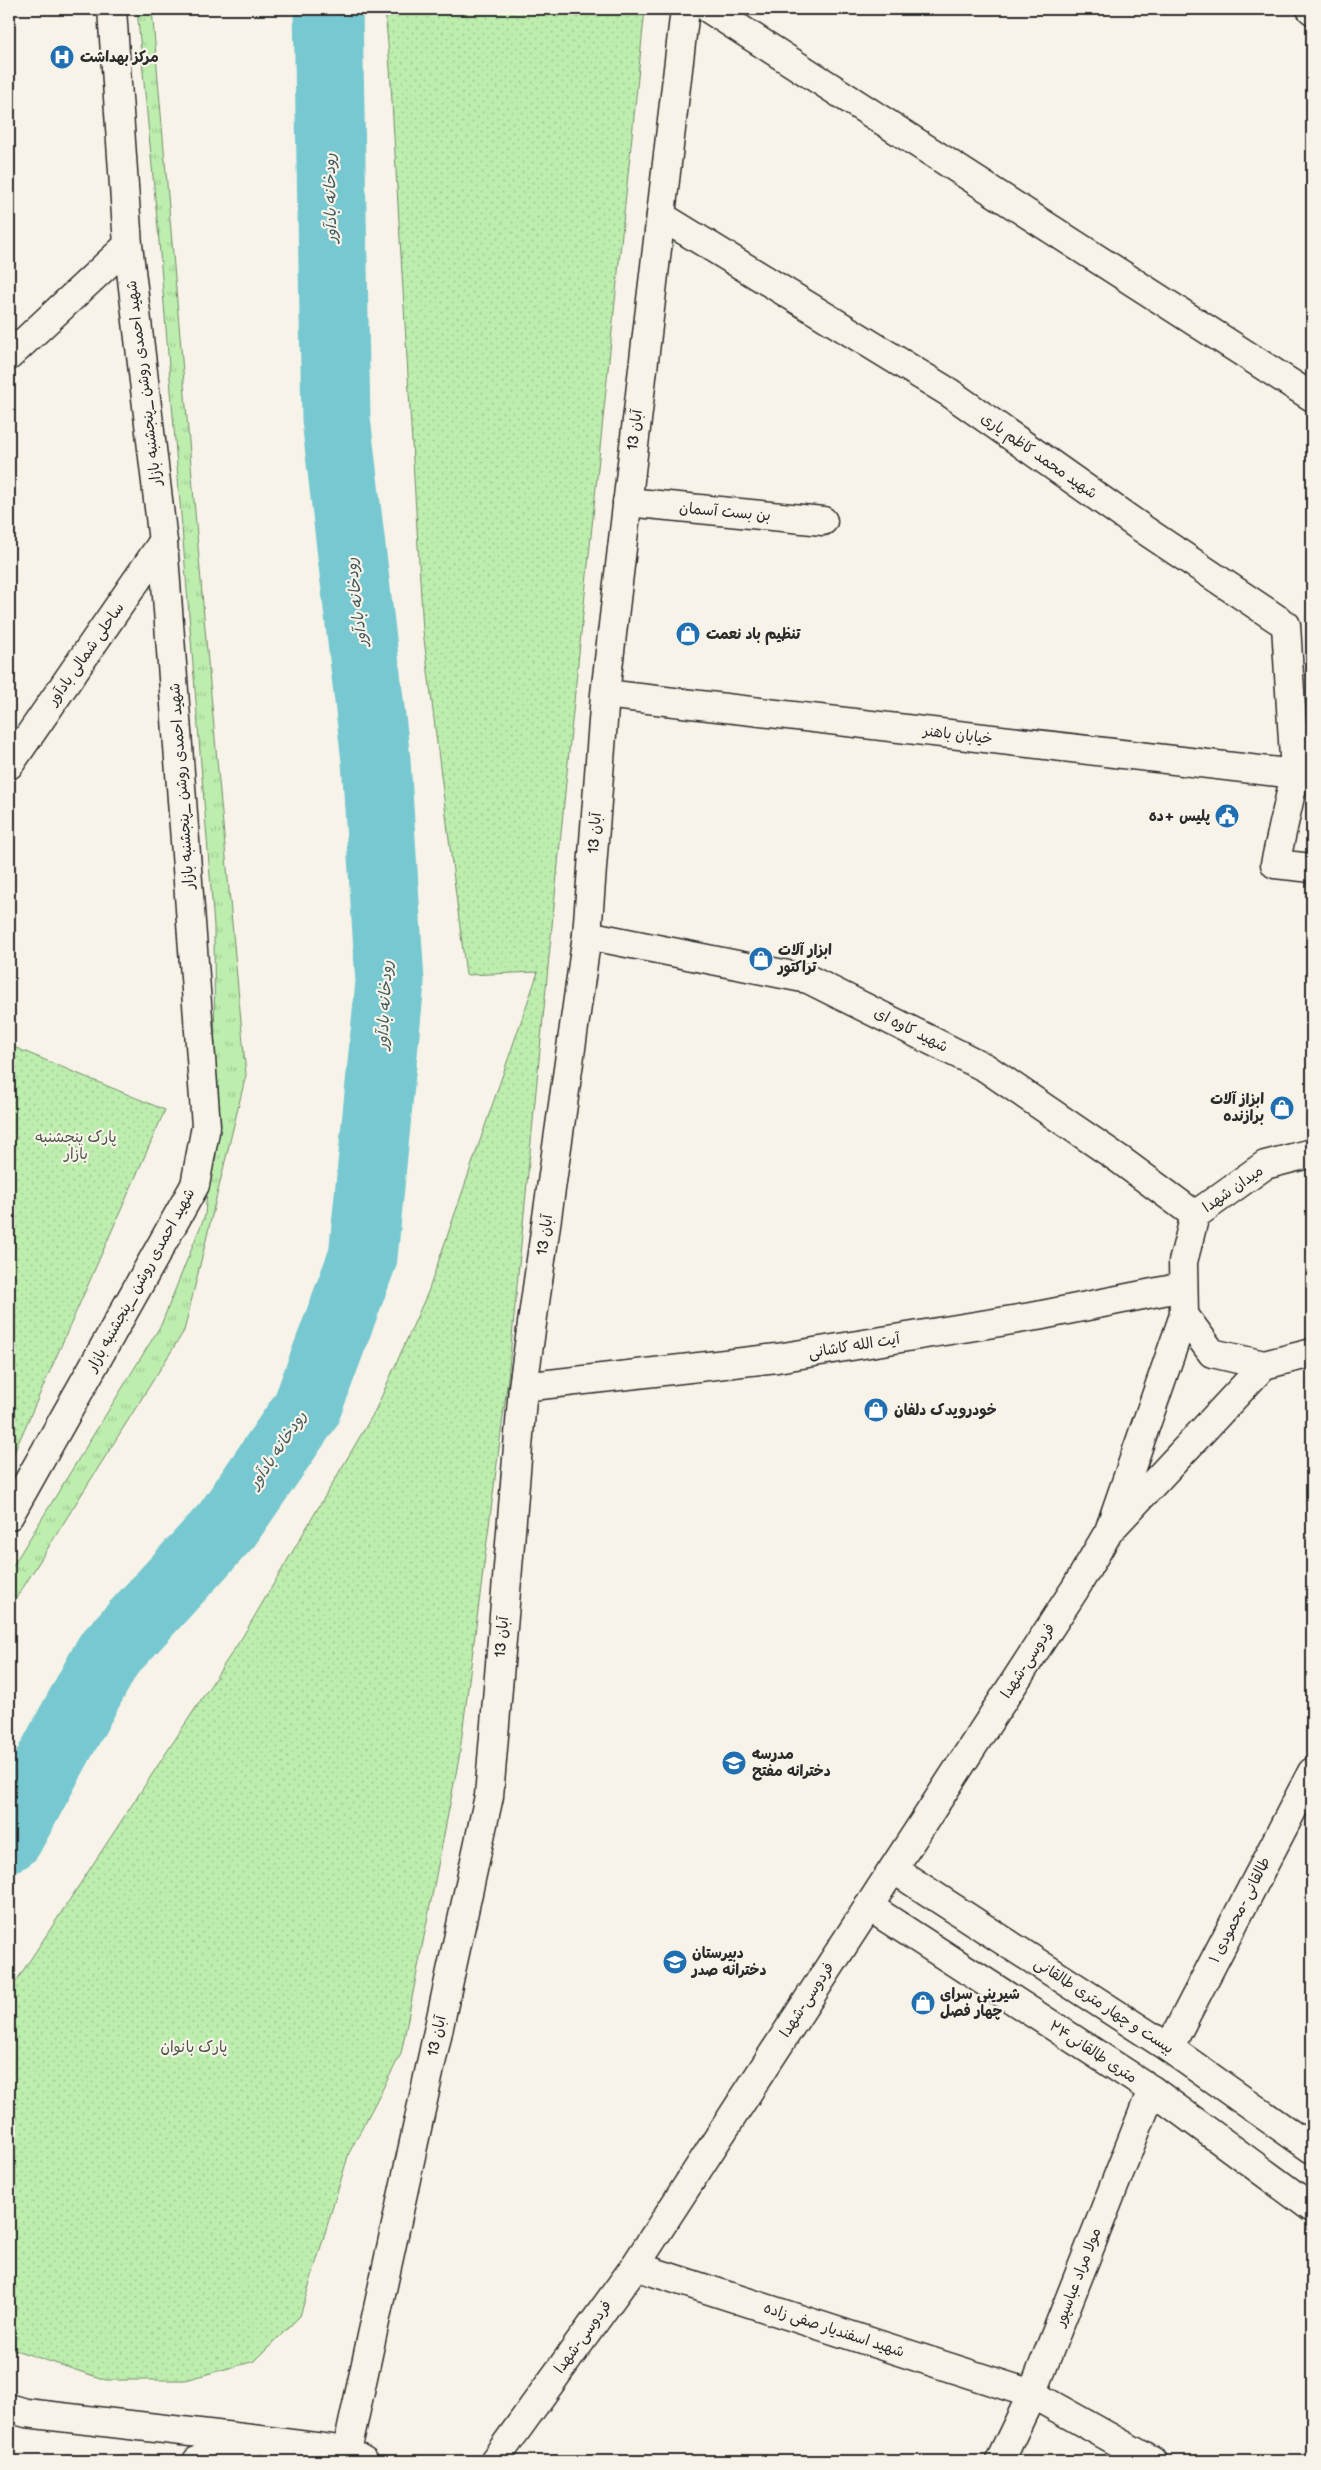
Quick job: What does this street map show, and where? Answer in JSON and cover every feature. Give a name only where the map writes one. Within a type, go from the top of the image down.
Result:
[{"type":"main road","name":"شهید احمدی روشن _پنجشنبه بازار","points":[[9,1516],[195,1186],[206,1126],[163,542],[128,245],[112,9]]},
{"type":"main road","name":"13 آبان","points":[[355,2456],[489,1796],[523,1387],[588,936],[605,694],[685,9]]},
{"type":"main road","points":[[709,9],[1312,397]]},
{"type":"main road","name":"شهید محمد کاظم یاری","points":[[661,216],[950,393],[1143,529],[1286,625],[1304,775]]},
{"type":"main road","points":[[9,356],[128,245]]},
{"type":"main road","name":"بن بست آسمان","points":[[627,502],[823,521]]},
{"type":"main road","name":"ساحلی شمالی بادآور","points":[[9,765],[163,542]]},
{"type":"main road","name":"خیابان باهنر","points":[[605,694],[1304,775]]},
{"type":"main road","points":[[1304,775],[1275,864],[1312,868]]},
{"type":"main road","name":"شهید کاوه ای","points":[[588,936],[808,979],[986,1068],[1119,1159],[1195,1215]]},
{"type":"main road","name":"میدان شهدا","points":[[1184,1315],[1183,1262],[1195,1215],[1265,1165],[1312,1153]]},
{"type":"main road","name":"آیت الله کاشانی","points":[[523,1387],[776,1358],[1038,1316],[1183,1287]]},
{"type":"main road","points":[[1184,1315],[1212,1353],[1264,1365],[1312,1353]]},
{"type":"main road","points":[[1109,1531],[1184,1315]]},
{"type":"main road","points":[[1109,1531],[1264,1365]]},
{"type":"main road","name":"فردوسی-شهدا","points":[[494,2461],[635,2266],[1075,1589],[1109,1531]]},
{"type":"main road","name":"طالقانی -محمودی ۱","points":[[1168,2048],[1312,1772]]},
{"type":"main road","name":"بیست و چهار متری طالقانی","points":[[893,1869],[1168,2048],[1312,2149]]},
{"type":"main road","name":"۲۴متری طالقانی","points":[[868,1906],[1152,2090],[1312,2208]]},
{"type":"main road","name":"مولا مراد عباسپور","points":[[1000,2461],[1032,2394],[1152,2090]]},
{"type":"main road","name":"شهید اسفندیار صفی زاده","points":[[635,2266],[1032,2394],[1152,2461]]},
{"type":"main road","points":[[9,2408],[26,2413],[260,2440],[355,2456]]},
{"type":"main road","points":[[198,2461],[217,2450],[260,2440]]},
{"type":"green space","points":[[137,9],[152,9],[206,640],[246,1075],[184,1331],[9,1610],[9,1572],[161,1325],[205,1215],[215,1095],[214,926],[158,229]]},
{"type":"green space","name":"پارک بانوان","points":[[385,9],[645,9],[571,731],[508,1378],[459,1758],[401,2054],[349,2153],[300,2316],[255,2361],[185,2380],[106,2380],[9,2348],[9,1992],[243,1636],[375,1411],[428,1292],[538,972],[466,975],[423,631]]},
{"type":"green space","name":"پارک پنجشنبه بازار","points":[[9,1045],[165,1110],[9,1464]]},
{"type":"waterway","name":"رودخانه بادآور","points":[[9,1837],[108,1655],[227,1525],[306,1410],[363,1257],[390,982],[376,760],[336,419],[328,9]]},
{"type":"place","name":"مرکز بهداشت","points":[[62,57]]},
{"type":"place","name":"تنظیم باد نعمت","points":[[688,634]]},
{"type":"place","name":"پلیس +ده","points":[[1227,816]]},
{"type":"place","name":"ابزار آلات تراکتور","points":[[761,959]]},
{"type":"place","name":"ابزاز آلات برازنده","points":[[1282,1108]]},
{"type":"place","name":"خودرویدک دلفان","points":[[876,1410]]},
{"type":"place","name":"مدرسه دخترانه مفتح","points":[[734,1763]]},
{"type":"place","name":"دبیرستان دخترانه صدر","points":[[675,1962]]},
{"type":"place","name":"شیرینی سرای چهار فصل","points":[[923,2003]]}]
